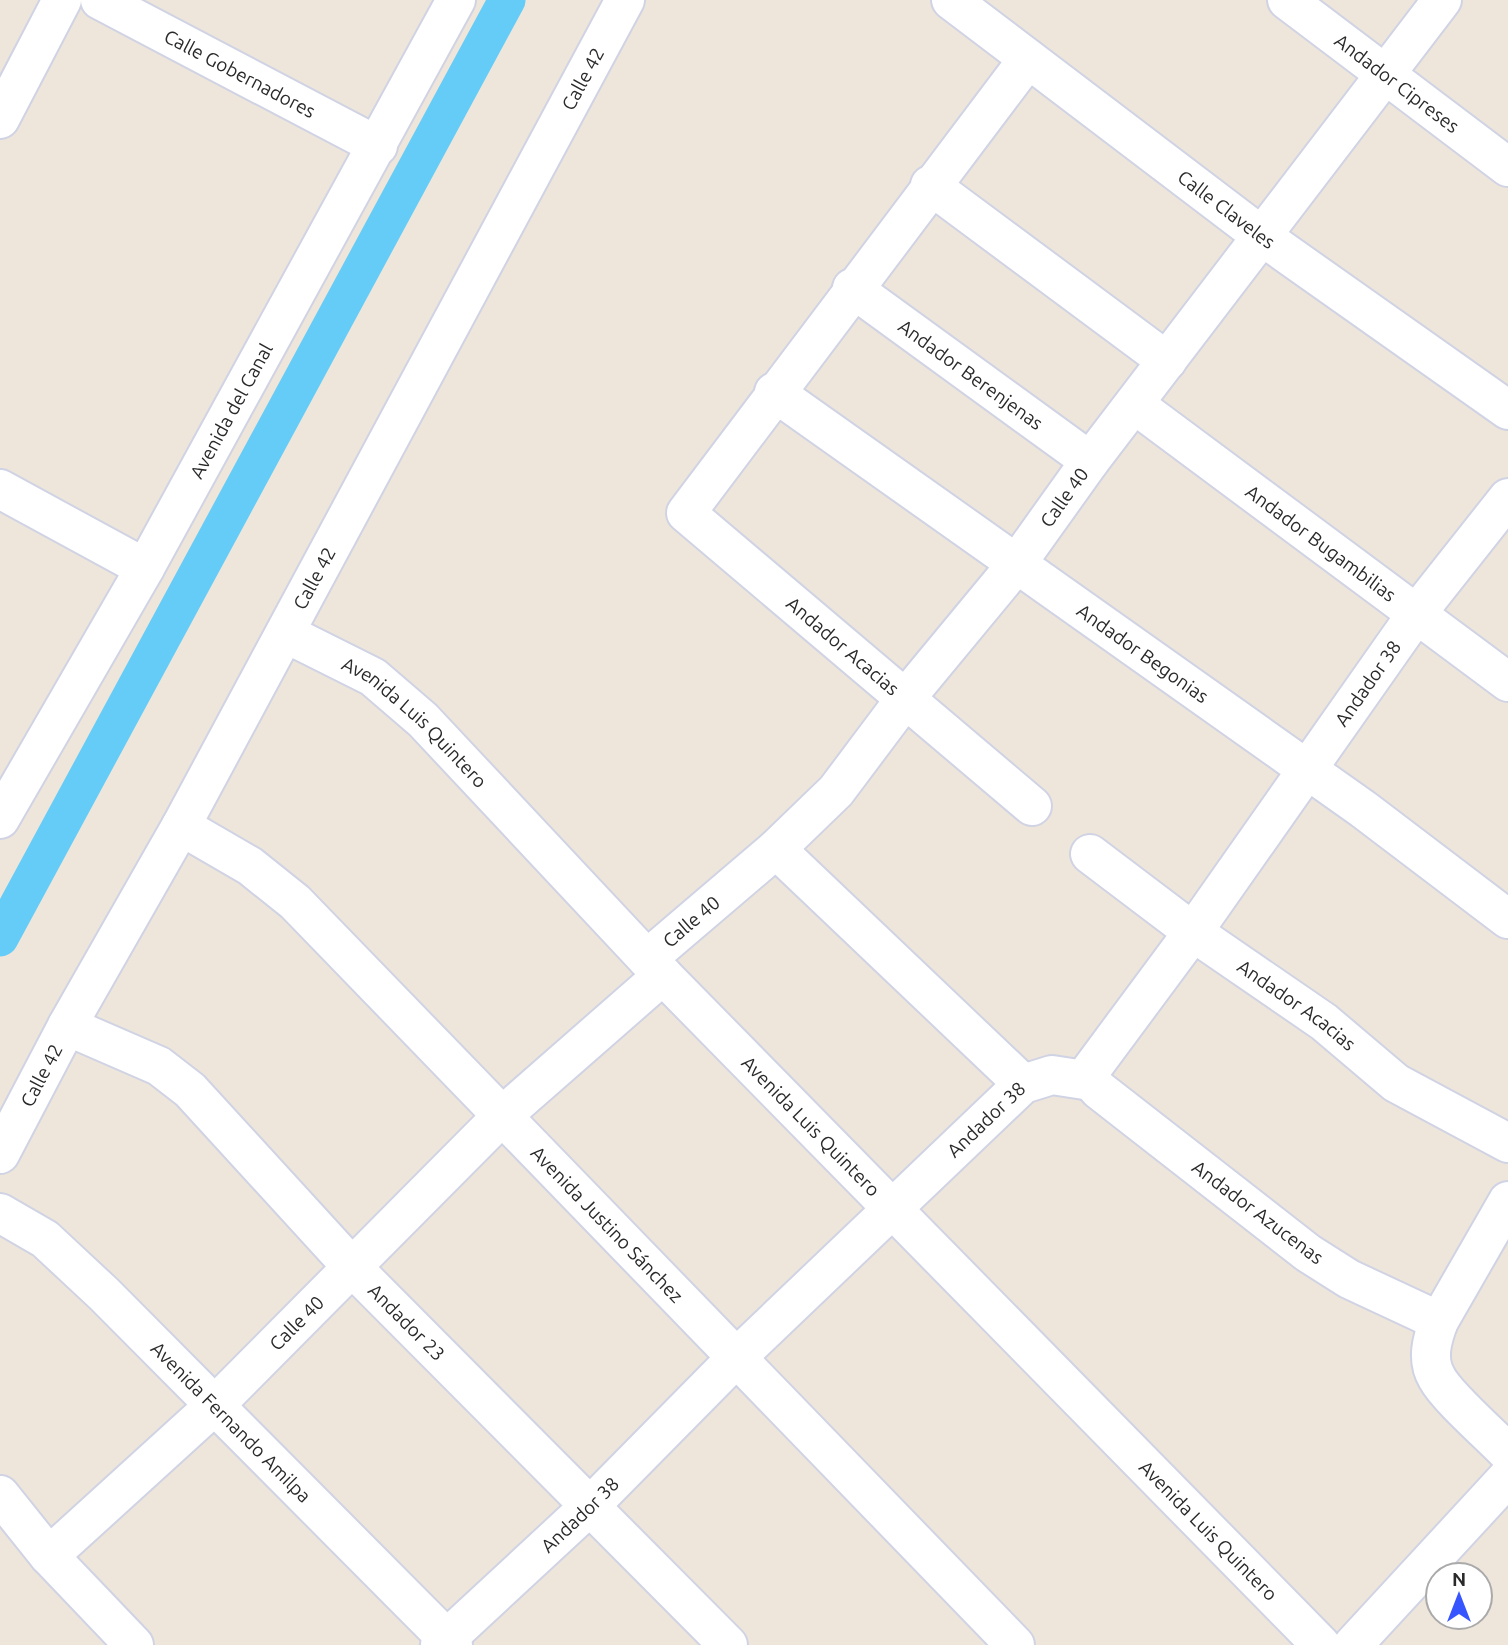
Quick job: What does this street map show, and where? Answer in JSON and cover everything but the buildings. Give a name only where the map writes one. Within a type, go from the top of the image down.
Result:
[{"type":"street","points":[[0,119],[62,0]]},
{"type":"street","name":"Calle Gobernadores","points":[[100,0],[378,146]]},
{"type":"street","name":"Avenida del Canal","points":[[0,819],[145,568],[456,0]]},
{"type":"street","name":"Calle 42","points":[[0,1154],[67,1026],[181,826],[625,0]]},
{"type":"street","name":"Calle Claveles","points":[[951,0],[1263,237],[1508,410]]},
{"type":"street","name":"Andador Cipreses","points":[[1287,0],[1508,167]]},
{"type":"street","name":"Calle 40","points":[[49,1556],[215,1405],[502,1116],[836,790],[905,699],[1015,566],[1090,461],[1442,0]]},
{"type":"street","points":[[774,392],[1028,59]]},
{"type":"street","points":[[930,185],[1167,361]]},
{"type":"street","name":"Andador Berenjenas","points":[[852,288],[1090,461]]},
{"type":"street","name":"Andador Acacias","points":[[774,392],[685,513],[1031,806]]},
{"type":"street","name":"Andador Begonias","points":[[774,392],[1015,566],[1306,769],[1508,919]]},
{"type":"street","name":"Andador Bugambilias","points":[[1134,404],[1508,682]]},
{"type":"street","points":[[0,489],[145,568]]},
{"type":"street","name":"Andador 38","points":[[446,1643],[591,1505],[737,1357],[1023,1084],[1052,1075],[1091,1081],[1090,1071],[1094,1061],[1193,932],[1417,613],[1508,498]]},
{"type":"street","name":"Avenida Luis Quintero","points":[[285,633],[373,677],[423,720],[655,967],[1321,1645]]},
{"type":"street","name":"Avenida Justino Sánchez","points":[[181,826],[250,866],[295,902],[1015,1645]]},
{"type":"street","points":[[776,849],[1023,1084]]},
{"type":"street","name":"Andador Acacias","points":[[1090,854],[1193,932],[1324,1022],[1396,1083],[1443,1105],[1508,1143]]},
{"type":"street","name":"Andador 23","points":[[67,1026],[159,1066],[190,1090],[352,1267],[729,1645]]},
{"type":"street","name":"Andador Azucenas","points":[[1091,1081],[1308,1253],[1349,1279],[1439,1321]]},
{"type":"street","points":[[1508,1202],[1439,1321],[1432,1338],[1431,1357],[1436,1378],[1508,1453]]},
{"type":"street","name":"Avenida Fernando Amilpa","points":[[0,1213],[45,1239],[215,1405],[446,1643]]},
{"type":"street","points":[[1353,1645],[1508,1477]]},
{"type":"street","points":[[0,1495],[49,1556],[134,1645]]},
{"type":"waterway","points":[[0,938],[507,0]]}]
